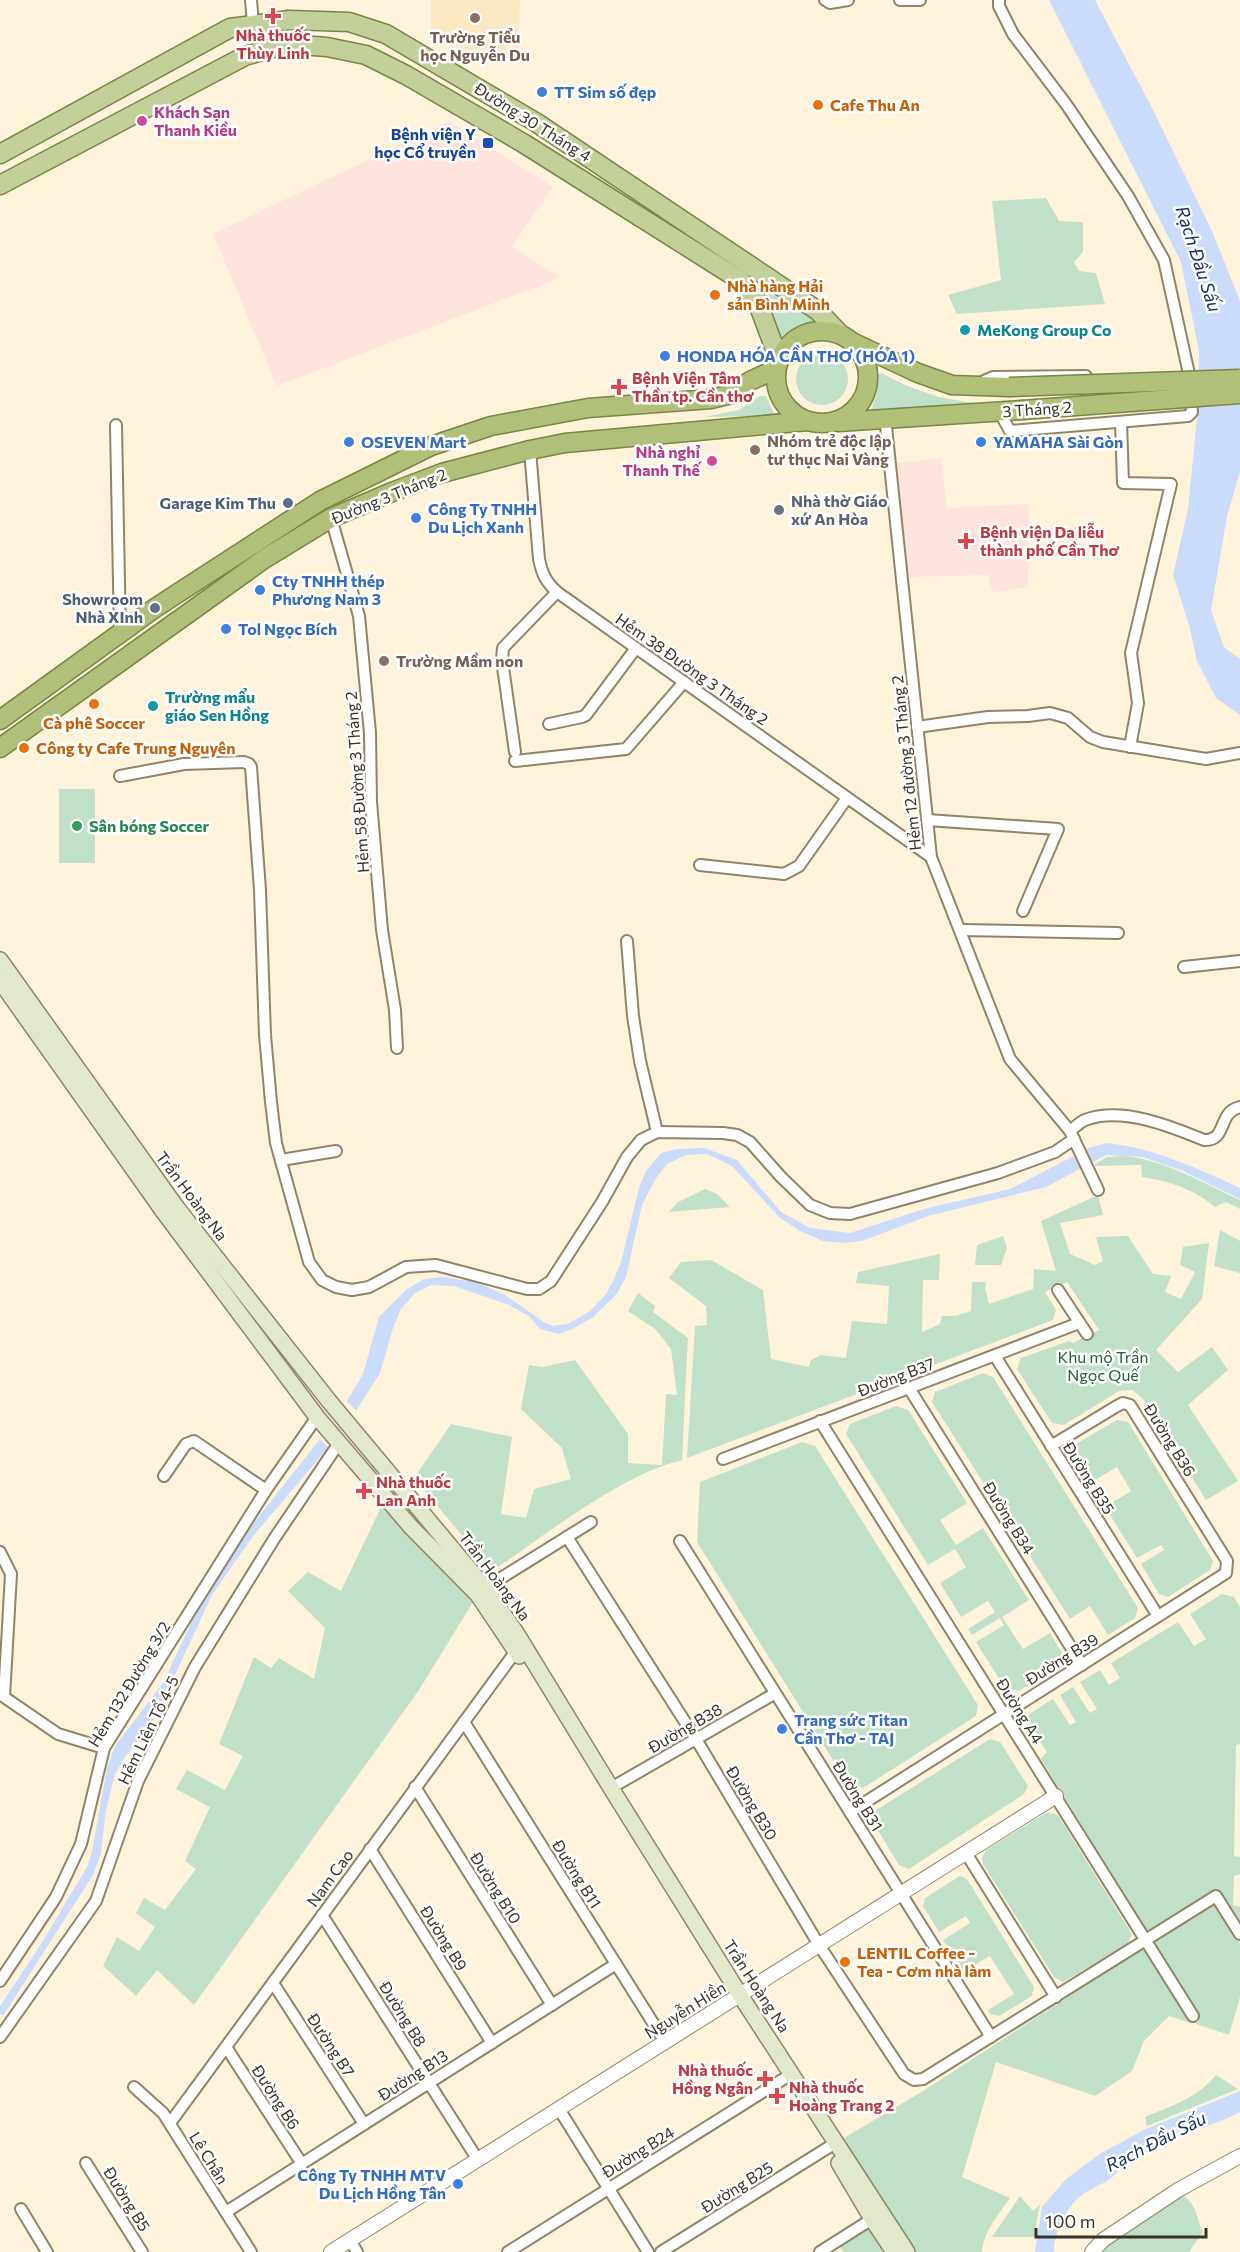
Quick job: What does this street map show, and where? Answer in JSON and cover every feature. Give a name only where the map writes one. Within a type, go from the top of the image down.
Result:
[{"type":"highway","points":[[829,331],[847,338],[861,351],[866,363],[867,388],[862,400],[855,410],[833,422],[808,421],[797,416],[780,398],[776,386],[777,364],[793,340],[804,334],[829,331]]},
{"type":"highway","name":"3 Tháng 2","points":[[847,338],[918,373],[952,385],[1009,387],[1240,379]]},
{"type":"highway","name":"Đường 3 Tháng 2","points":[[0,720],[155,608],[320,501],[431,446],[491,426],[588,408],[711,399],[732,394],[777,364]]},
{"type":"highway","name":"3 Tháng 2","points":[[833,422],[1240,394]]},
{"type":"highway","name":"Đường 3 Tháng 2","points":[[0,748],[264,560],[331,518],[392,492],[442,473],[530,450],[578,442],[808,421]]},
{"type":"main road","name":"Đường 30 Tháng 4","points":[[0,154],[230,28],[290,20],[349,22],[387,34],[537,123],[818,311],[847,338]]},
{"type":"main road","name":"Đường 30 Tháng 4","points":[[0,185],[245,56],[287,44],[327,47],[366,55],[406,75],[523,143],[740,280],[757,301],[777,364]]},
{"type":"main road","points":[[523,143],[537,123]]},
{"type":"main road","name":"Trần Hoàng Na","points":[[0,960],[177,1209],[329,1401],[485,1588],[515,1630],[785,2078],[894,2252]]},
{"type":"main road","name":"Trần Hoàng Na","points":[[0,981],[163,1211],[317,1417],[411,1527],[478,1595],[736,1997],[907,2252]]},
{"type":"main road","points":[[317,1417],[329,1401]]},
{"type":"main road","points":[[339,1443],[352,1428]]},
{"type":"street","points":[[252,0],[253,24]]},
{"type":"street","points":[[825,0],[830,3],[848,0]]},
{"type":"street","points":[[900,0],[920,0]]},
{"type":"street","points":[[999,0],[999,6],[1013,34],[1065,104],[1128,196],[1164,260],[1188,374],[1192,412],[1188,416],[1010,431],[999,411]]},
{"type":"street","points":[[981,387],[984,381],[993,377],[1029,375],[1127,377],[1188,374]]},
{"type":"street","name":"Hẻm 12 đường 3 Tháng 2","points":[[885,417],[931,857],[1010,1059],[1073,1137],[1098,1190]]},
{"type":"street","points":[[1121,422],[1123,483],[1171,484],[1131,653],[1138,703],[1130,747]]},
{"type":"street","points":[[116,425],[120,635]]},
{"type":"street","name":"Hẻm 38 Đường 3 Tháng 2","points":[[530,450],[541,572],[547,583],[556,592],[931,857]]},
{"type":"street","name":"Hẻm 58 Đường 3 Tháng 2","points":[[331,518],[359,616],[370,733],[371,802],[382,930],[395,1010],[397,1048]]},
{"type":"street","points":[[556,592],[503,648],[502,660],[515,756],[626,749],[684,682]]},
{"type":"street","points":[[549,724],[586,715],[636,648]]},
{"type":"street","points":[[917,727],[988,717],[1057,714],[1068,718],[1090,737],[1103,742],[1206,759],[1240,753]]},
{"type":"street","points":[[120,776],[184,764],[244,762],[251,767],[260,890],[266,1035],[273,1113],[281,1160],[309,1262],[322,1280],[336,1287],[352,1290],[369,1287],[406,1267],[436,1265],[507,1285],[539,1289],[550,1281],[602,1202],[627,1157],[641,1140],[657,1132],[723,1132],[737,1135],[750,1142],[781,1177],[810,1204],[830,1213],[850,1214],[998,1173],[1055,1152],[1073,1137],[1083,1120],[1100,1116],[1154,1121],[1204,1140],[1211,1140],[1217,1137],[1227,1114],[1240,1107]]},
{"type":"street","points":[[700,865],[777,874],[790,872],[799,866],[847,798]]},
{"type":"street","points":[[927,820],[1058,829],[1023,911]]},
{"type":"street","points":[[960,930],[1118,933]]},
{"type":"street","points":[[627,941],[633,1016],[640,1062],[657,1132]]},
{"type":"street","points":[[1184,967],[1240,961]]},
{"type":"street","points":[[281,1160],[336,1151]]},
{"type":"street","points":[[1058,1290],[1087,1334]]},
{"type":"street","name":"Đường B37","points":[[723,1460],[1079,1323]]},
{"type":"street","name":"Đường B35","points":[[995,1356],[1158,1616]]},
{"type":"street","name":"Đường B34","points":[[909,1388],[1082,1665]]},
{"type":"street","name":"Đường B36","points":[[1051,1446],[1117,1406],[1123,1403],[1130,1405],[1227,1561],[1227,1569]]},
{"type":"street","name":"Hẻm 132 Đường 3/2","points":[[0,1981],[56,1897],[81,1844],[104,1748],[266,1490],[317,1417]]},
{"type":"street","name":"Đường A4","points":[[820,1421],[1193,2016]]},
{"type":"street","points":[[164,1476],[186,1444],[194,1441],[266,1490]]},
{"type":"street","name":"Hẻm Liên Tổ 4-5","points":[[0,2037],[96,1901],[138,1782],[195,1667],[274,1539],[339,1443]]},
{"type":"street","points":[[485,1588],[591,1522]]},
{"type":"street","name":"Đường B30","points":[[567,1537],[696,1739],[819,1945],[904,2074],[914,2080],[923,2079],[991,2037]]},
{"type":"street","name":"Đường B31","points":[[681,1541],[774,1694],[991,2037]]},
{"type":"street","points":[[0,1552],[11,1574],[4,1697],[58,1734],[104,1748]]},
{"type":"street","name":"Đường B39","points":[[850,1812],[1224,1576],[1227,1569]]},
{"type":"street","name":"Nam Cao","points":[[170,2124],[516,1651]]},
{"type":"street","name":"Đường B38","points":[[611,1788],[774,1694]]},
{"type":"street","name":"Đường B11","points":[[464,1722],[665,2042]]},
{"type":"street","name":"Đường B10","points":[[415,1787],[552,2005]]},
{"type":"street","name":"Nguyễn Hiền","points":[[331,2252],[354,2246],[478,2160],[1056,1796]]},
{"type":"street","name":"Đường B9","points":[[370,1849],[492,2043]]},
{"type":"street","points":[[966,1853],[1056,1997]]},
{"type":"street","points":[[991,2037],[1216,1896],[1240,1934]]},
{"type":"street","name":"Đường B8","points":[[322,1915],[478,2160]]},
{"type":"street","name":"Đường B13","points":[[226,2212],[616,1964]]},
{"type":"street","name":"Đường B7","points":[[273,1983],[364,2124]]},
{"type":"street","name":"Đường B6","points":[[226,2047],[302,2164]]},
{"type":"street","name":"Đường B24","points":[[508,2252],[785,2078]]},
{"type":"street","name":"Lê Chân","points":[[134,2087],[163,2113],[251,2252]]},
{"type":"street","points":[[559,2109],[648,2252]]},
{"type":"street","name":"Đường B25","points":[[662,2252],[829,2146]]},
{"type":"street","points":[[1092,2252],[1103,2240],[1178,2190],[1240,2156]]},
{"type":"street","name":"Đường B5","points":[[87,2163],[142,2252]]},
{"type":"street","points":[[21,2209],[47,2252]]},
{"type":"street","points":[[820,2252],[872,2219]]},
{"type":"shaded area","name":"Trường Tiểu học Nguyễn Du","points":[[431,0],[520,0],[518,60],[483,58],[431,36]]},
{"type":"shaded area","points":[[449,121],[553,187],[512,246],[560,278],[277,386],[213,234]]},
{"type":"shaded area","name":"Bệnh viện Da liễu thành phố Cần Thơ","points":[[941,458],[947,508],[1029,504],[1028,587],[992,592],[988,575],[908,577],[896,463]]},
{"type":"green space","points":[[1046,198],[1059,221],[1083,222],[1083,252],[1074,262],[1079,271],[1096,273],[1105,304],[957,314],[948,295],[1001,280],[992,201]]},
{"type":"green space","points":[[751,277],[815,318],[813,322],[794,327],[781,337],[778,334],[771,306]]},
{"type":"green space","points":[[822,353],[832,355],[840,361],[846,369],[848,379],[846,389],[840,397],[832,403],[822,405],[812,403],[804,397],[798,389],[796,379],[798,369],[804,361],[812,355]]},
{"type":"green space","points":[[881,373],[907,386],[939,397],[984,405],[874,412],[871,410],[877,394],[877,375]]},
{"type":"green space","points":[[760,396],[766,396],[774,414],[772,416],[704,417],[739,410]]},
{"type":"green space","name":"Sân bóng Soccer","points":[[59,789],[95,789],[95,863],[59,863]]},
{"type":"green space","points":[[1124,1156],[1154,1162],[1198,1180],[1240,1200],[1240,1209],[1226,1202],[1215,1207],[1199,1195],[1181,1187],[1142,1177],[1141,1165],[1095,1166],[1107,1157]]},
{"type":"green space","points":[[705,1189],[717,1194],[730,1207],[669,1212],[678,1202]]},
{"type":"green space","name":"Khu mộ Trần Ngọc Quế","points":[[1098,1195],[1103,1215],[1060,1223],[1070,1254],[1095,1265],[1103,1261],[1096,1237],[1128,1236],[1153,1274],[1171,1276],[1165,1292],[1181,1299],[1195,1272],[1180,1265],[1183,1247],[1209,1243],[1202,1299],[1156,1350],[1178,1372],[1212,1347],[1228,1370],[1188,1405],[1238,1481],[1206,1500],[1143,1399],[1132,1390],[1119,1391],[1064,1425],[1052,1423],[1017,1369],[1021,1358],[1069,1341],[1073,1343],[1099,1330],[1067,1282],[1045,1292],[1056,1310],[1053,1320],[687,1458],[695,1326],[707,1325],[706,1306],[669,1278],[681,1262],[711,1260],[763,1290],[771,1359],[809,1367],[811,1360],[821,1355],[846,1358],[852,1321],[887,1324],[889,1286],[856,1283],[858,1272],[940,1254],[939,1280],[923,1280],[922,1332],[940,1324],[942,1316],[955,1316],[971,1311],[972,1282],[986,1282],[985,1289],[989,1304],[1033,1289],[1034,1269],[1056,1271],[1041,1221]]},
{"type":"green space","points":[[1220,1230],[1240,1241],[1240,1273],[1214,1266]]},
{"type":"green space","points":[[1003,1236],[1007,1248],[1001,1265],[975,1265],[977,1245]]},
{"type":"green space","points":[[638,1293],[655,1306],[653,1312],[688,1338],[682,1460],[658,1468],[609,1492],[492,1571],[414,1478],[451,1424],[512,1437],[501,1514],[526,1518],[534,1489],[571,1479],[562,1448],[521,1409],[529,1365],[543,1367],[575,1360],[628,1434],[628,1463],[662,1465],[666,1394],[677,1395],[671,1349],[655,1329],[628,1311]]},
{"type":"green space","points":[[983,1373],[993,1377],[1138,1608],[1135,1618],[1108,1635],[1090,1606],[1070,1619],[932,1402],[935,1392]]},
{"type":"green space","points":[[896,1406],[908,1410],[967,1503],[940,1520],[956,1545],[983,1528],[1029,1600],[1002,1617],[1023,1649],[1050,1633],[1062,1653],[1059,1666],[1019,1691],[1005,1688],[976,1642],[1004,1625],[1000,1618],[972,1635],[968,1629],[995,1612],[988,1601],[961,1617],[940,1583],[966,1567],[955,1549],[928,1565],[846,1434],[850,1424]]},
{"type":"green space","points":[[1117,1420],[1128,1422],[1213,1561],[1210,1570],[1168,1597],[1159,1594],[1141,1564],[1164,1550],[1161,1545],[1137,1558],[1105,1507],[1131,1491],[1117,1467],[1090,1483],[1072,1455],[1074,1445]]},
{"type":"green space","points":[[802,1442],[815,1446],[978,1705],[976,1716],[863,1788],[848,1784],[697,1542],[700,1482]]},
{"type":"green space","points":[[383,1503],[473,1602],[419,1690],[194,2005],[157,1970],[136,1996],[103,1966],[117,1937],[139,1951],[155,1927],[136,1913],[144,1898],[165,1910],[196,1869],[185,1861],[210,1807],[176,1789],[187,1770],[225,1790],[243,1756],[219,1744],[254,1657],[271,1668],[279,1658],[314,1679],[325,1628],[288,1591],[308,1572],[341,1591]]},
{"type":"green space","points":[[1222,1594],[1234,1597],[1240,1607],[1240,1744],[1236,1745],[1234,1856],[1240,1857],[1240,1874],[1234,1876],[1233,1905],[1240,1907],[1240,1924],[1218,1890],[1148,1932],[1041,1759],[1047,1752],[1028,1723],[1029,1714],[1053,1699],[1070,1725],[1076,1722],[1060,1695],[1073,1687],[1090,1713],[1097,1709],[1080,1682],[1100,1670],[1109,1685],[1120,1678],[1111,1663],[1178,1622],[1194,1646],[1206,1639],[1190,1614]]},
{"type":"green space","points":[[990,1739],[1000,1742],[1028,1786],[1024,1794],[909,1869],[899,1865],[872,1821],[873,1812]]},
{"type":"green space","points":[[1046,1813],[1056,1814],[1059,1817],[1132,1934],[1128,1944],[1063,1982],[1054,1977],[983,1864],[982,1858],[986,1850]]},
{"type":"green space","points":[[960,1876],[967,1879],[1034,1987],[1032,1996],[999,2016],[990,2014],[988,2010],[1014,1994],[990,1956],[964,1971],[943,1940],[970,1923],[966,1916],[939,1932],[923,1906],[925,1898]]},
{"type":"green space","points":[[1215,1902],[1240,1944],[1240,1997],[1229,2035],[1196,2024],[1199,2021],[1153,1942]]},
{"type":"green space","points":[[1144,1948],[1191,2023],[1169,2016],[1144,2041],[1132,2071],[1095,2096],[996,2062],[962,2177],[1010,2198],[988,2230],[982,2252],[909,2252],[844,2138],[923,2091]]},
{"type":"green space","points":[[1216,2075],[1238,2089],[1147,2126],[1145,2117],[1201,2090]]},
{"type":"green space","points":[[1180,2193],[1193,2206],[1203,2232],[1189,2252],[1100,2252],[1113,2240]]},
{"type":"green space","points":[[1020,2196],[1033,2211],[1040,2204],[1034,2237],[992,2237]]},
{"type":"green space","points":[[870,2226],[885,2252],[844,2252],[840,2246]]},
{"type":"water","name":"Rạch Đầu Sấu","points":[[1049,0],[1095,0],[1151,106],[1212,231],[1240,301],[1240,472],[1227,516],[1211,610],[1224,647],[1240,659],[1240,715],[1216,698],[1197,661],[1189,625],[1173,575],[1188,509],[1197,418],[1199,351],[1181,262]]},
{"type":"water","points":[[1106,1143],[1141,1149],[1191,1166],[1240,1188],[1240,1199],[1183,1171],[1143,1157],[1106,1155],[1046,1187],[928,1216],[862,1241],[845,1243],[823,1241],[800,1231],[779,1217],[732,1166],[707,1154],[686,1155],[667,1164],[656,1178],[642,1205],[626,1277],[616,1295],[592,1318],[558,1334],[540,1329],[529,1316],[509,1305],[454,1286],[431,1285],[415,1293],[401,1309],[380,1373],[356,1411],[347,1401],[363,1374],[379,1317],[407,1289],[424,1279],[442,1277],[476,1282],[505,1295],[553,1326],[567,1324],[589,1312],[606,1294],[613,1281],[621,1262],[639,1188],[646,1171],[661,1153],[677,1149],[704,1148],[737,1160],[781,1212],[810,1228],[850,1233],[924,1209],[1010,1189],[1089,1148]]},
{"type":"water","points":[[320,1439],[328,1448],[253,1536],[212,1595],[156,1716],[115,1774],[106,1810],[101,1854],[93,1875],[3,2016],[0,2014],[0,2006],[41,1944],[87,1867],[92,1852],[107,1768],[115,1746],[163,1683],[193,1619],[233,1549]]},
{"type":"water","name":"Rạch Đầu Sấu","points":[[1240,2091],[1240,2112],[1151,2148],[1126,2163],[1107,2181],[1082,2195],[1071,2206],[1059,2228],[1054,2252],[1035,2252],[1042,2207],[1065,2180],[1101,2153],[1148,2128]]},
{"type":"place","name":"Nhà thuốc Thùy Linh","points":[[273,16]]},
{"type":"place","name":"Trường Tiểu học Nguyễn Du","points":[[475,18]]},
{"type":"place","name":"TT Sim số đẹp","points":[[542,92]]},
{"type":"place","name":"Cafe Thu An","points":[[818,105]]},
{"type":"place","name":"Khách Sạn Thanh Kiều","points":[[142,121]]},
{"type":"place","name":"Bệnh viện Y học Cổ truyền","points":[[488,143]]},
{"type":"place","name":"Nhà hàng Hải sản Bình Minh","points":[[715,295]]},
{"type":"place","name":"MeKong Group Co","points":[[965,330]]},
{"type":"place","name":"HONDA HÓA CẦN THƠ (HÓA 1)","points":[[665,356]]},
{"type":"place","name":"Bệnh Viện Tâm Thần tp. Cần thơ","points":[[619,387]]},
{"type":"place","name":"OSEVEN Mart","points":[[349,442]]},
{"type":"place","name":"YAMAHA Sài Gòn","points":[[981,442]]},
{"type":"place","name":"Nhóm trẻ độc lập tư thục Nai Vàng","points":[[755,450]]},
{"type":"place","name":"Nhà nghỉ Thanh Thế","points":[[712,461]]},
{"type":"place","name":"Garage Kim Thu","points":[[288,503]]},
{"type":"place","name":"Nhà thờ Giáo xứ An Hòa","points":[[779,510]]},
{"type":"place","name":"Công Ty TNHH Du Lịch Xanh","points":[[416,518]]},
{"type":"place","name":"Bệnh viện Da liễu thành phố Cần Thơ","points":[[966,541]]},
{"type":"place","name":"Cty TNHH thép Phương Nam 3","points":[[260,590]]},
{"type":"place","name":"Showroom Nhà XInh","points":[[155,608]]},
{"type":"place","name":"Tol Ngọc Bích","points":[[226,629]]},
{"type":"place","name":"Trường Mầm non","points":[[384,661]]},
{"type":"place","name":"Cà phê Soccer","points":[[94,704]]},
{"type":"place","name":"Trường mẩu giáo Sen Hồng","points":[[153,706]]},
{"type":"place","name":"Công ty Cafe Trung Nguyên","points":[[24,748]]},
{"type":"place","name":"Sân bóng Soccer","points":[[77,826]]},
{"type":"place","name":"Nhà thuốc Lan Anh","points":[[364,1491]]},
{"type":"place","name":"Trang sức Titan Cần Thơ - TAJ","points":[[782,1729]]},
{"type":"place","name":"LENTIL Coffee - Tea - Cơm nhà làm","points":[[845,1962]]},
{"type":"place","name":"Nhà thuốc Hồng Ngân","points":[[765,2079]]},
{"type":"place","name":"Nhà thuốc Hoàng Trang 2","points":[[777,2096]]},
{"type":"place","name":"Công Ty TNHH MTV Du Lịch Hồng Tân","points":[[458,2184]]}]
